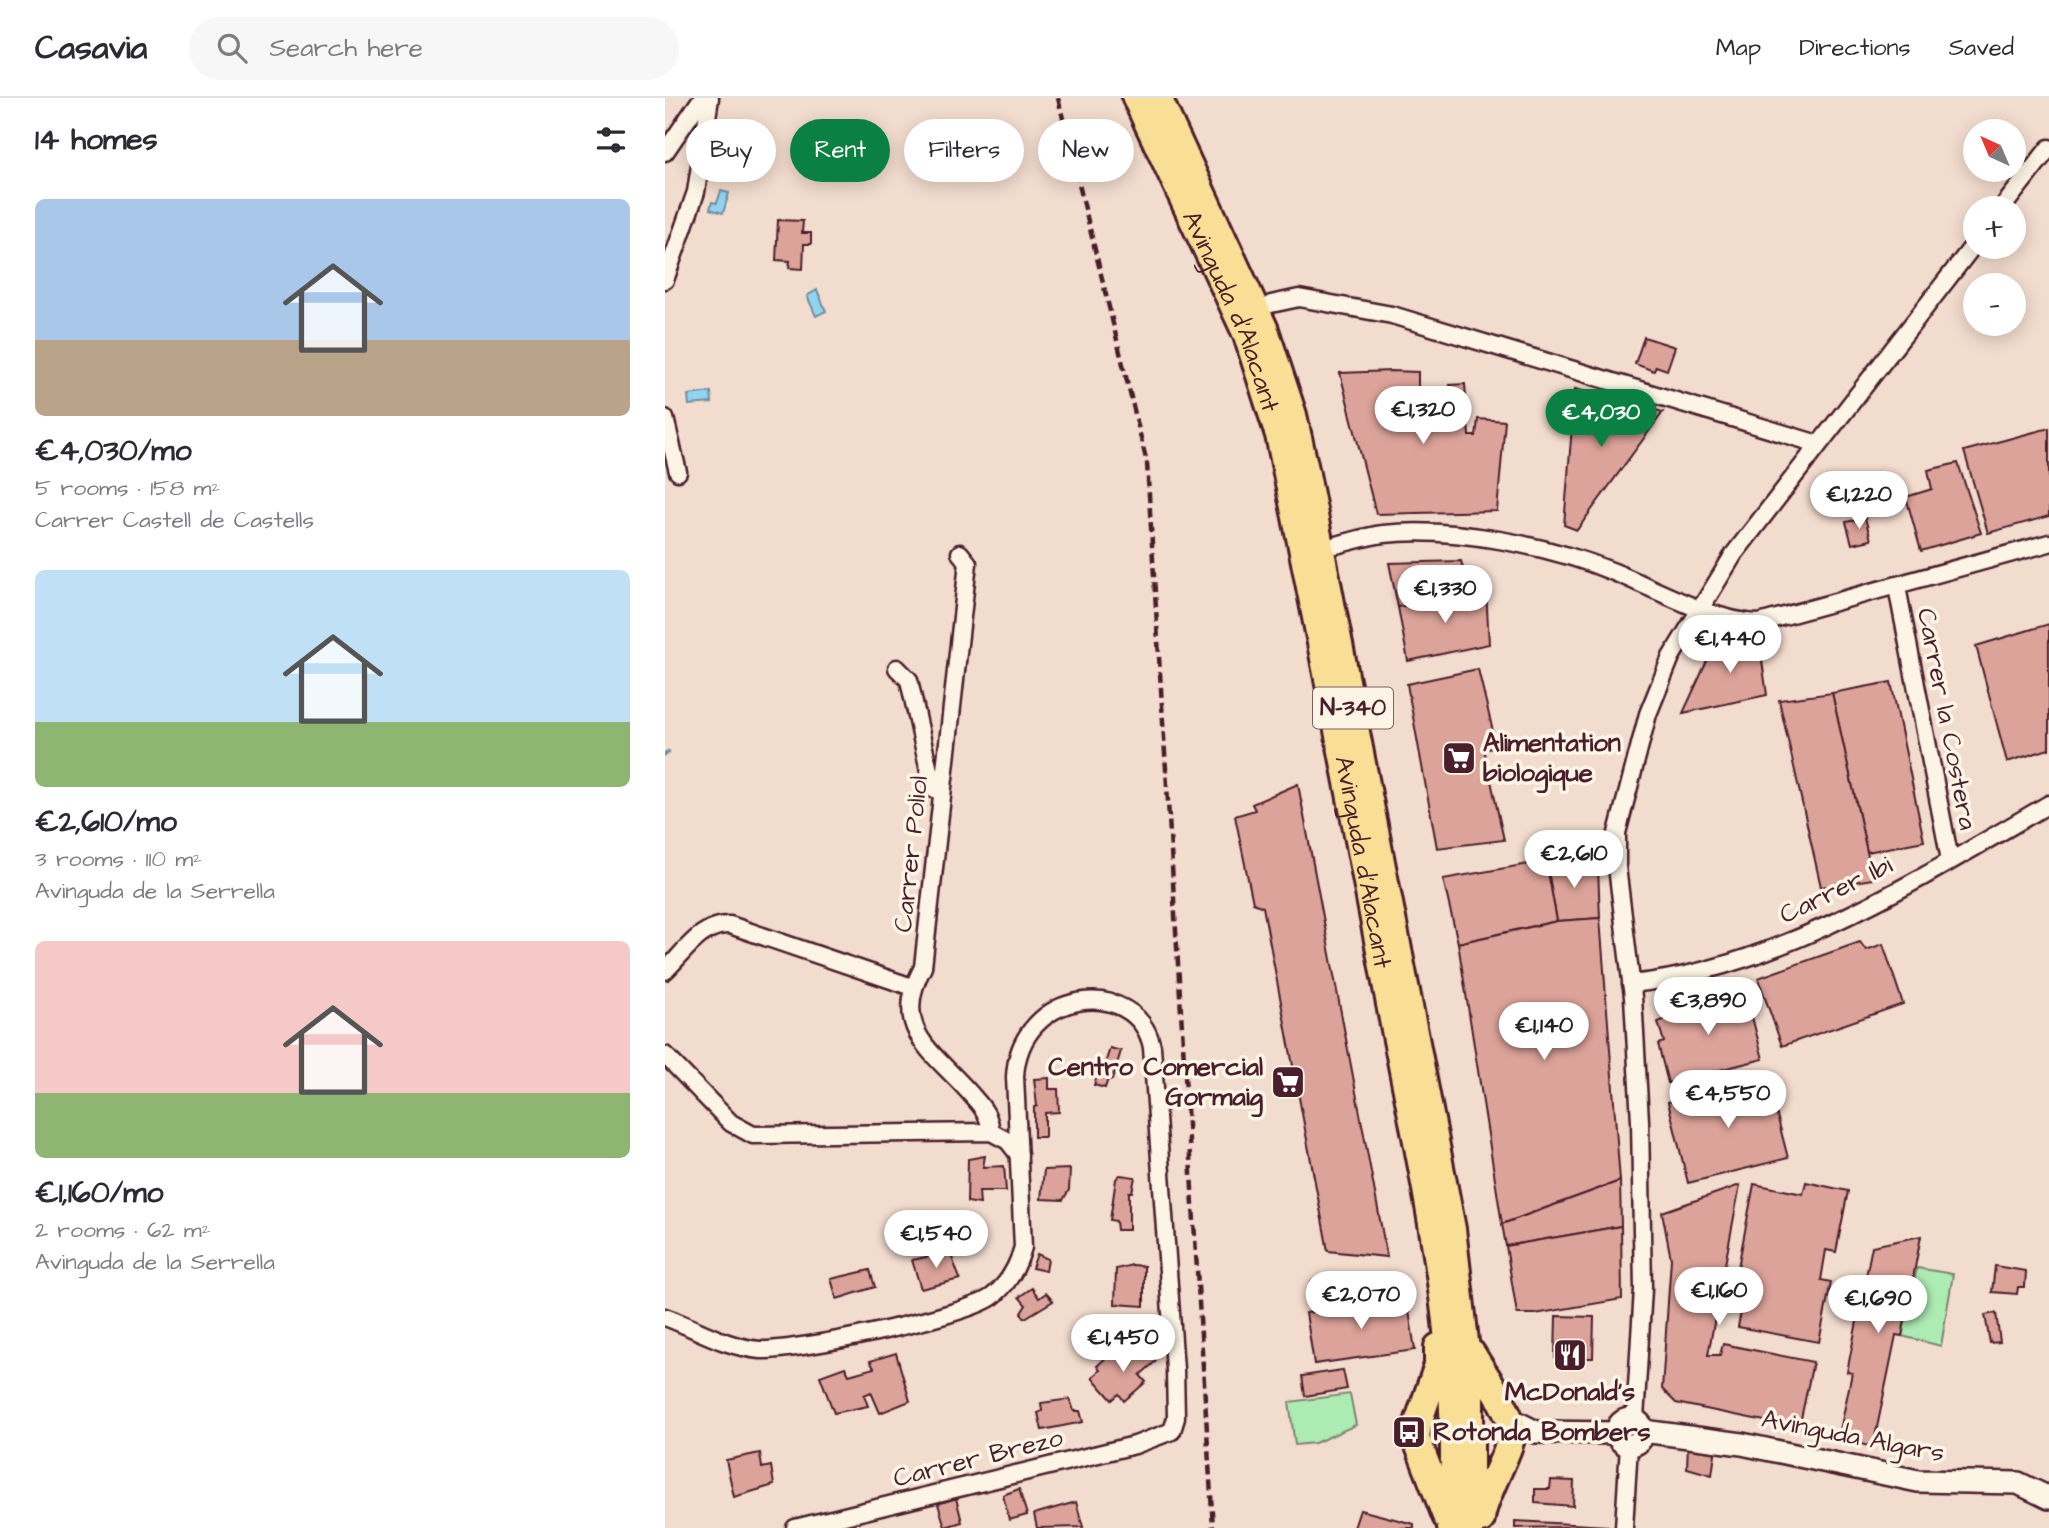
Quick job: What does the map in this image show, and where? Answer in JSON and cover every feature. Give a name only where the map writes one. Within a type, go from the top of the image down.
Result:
[{"type":"main road","name":"Avinguda d'Alacant","points":[[1136,98],[1247,335],[1279,435],[1324,654],[1461,1400]]},
{"type":"main road","name":"Avinguda d'Alacant","points":[[1158,98],[1265,330],[1293,415],[1452,1229],[1467,1343],[1461,1400],[1463,1466],[1470,1528]]},
{"type":"main road","points":[[1440,1280],[1435,1317],[1438,1365],[1416,1432],[1421,1455],[1441,1496],[1450,1528]]},
{"type":"main road","points":[[1467,1343],[1513,1429],[1481,1511],[1480,1528]]},
{"type":"main road","points":[[1423,1413],[1436,1403],[1484,1399],[1497,1403],[1507,1414]]},
{"type":"main road","points":[[1421,1455],[1437,1464],[1482,1466],[1504,1454]]},
{"type":"main road","name":"Avinguda d'Alacant","points":[[1450,1528],[1463,1466]]},
{"type":"street","points":[[665,152],[702,98]]},
{"type":"street","points":[[665,280],[696,192],[710,98]]},
{"type":"street","points":[[2011,196],[2049,148]]},
{"type":"street","points":[[1624,1528],[1643,1289],[1640,1121],[1631,984],[1617,867],[1617,833],[1648,714],[1671,657],[1699,607],[1734,554],[1963,259]]},
{"type":"street","points":[[1271,304],[1299,298],[1392,315],[1818,444]]},
{"type":"street","points":[[665,418],[678,472]]},
{"type":"street","points":[[1336,545],[1383,534],[1416,533],[1516,543],[1611,570],[1738,621],[1759,623],[2049,543]]},
{"type":"street","name":"Carrer Poliol","points":[[960,553],[968,563],[923,967],[912,987],[910,1011],[916,1034],[986,1112],[991,1132]]},
{"type":"street","name":"Carrer la Costera","points":[[1896,587],[1950,860]]},
{"type":"street","points":[[897,668],[909,680],[933,789],[942,790]]},
{"type":"street","name":"Carrer Ibi","points":[[1631,984],[1675,980],[1806,936],[2049,804]]},
{"type":"street","points":[[665,971],[708,928],[717,924],[730,925],[912,987]]},
{"type":"street","name":"Carrer Brezo","points":[[795,1528],[1135,1445],[1172,1431],[1177,1418],[1175,1369],[1153,1056],[1151,1040],[1139,1021],[1120,1008],[1090,1000],[1062,1006],[1031,1028],[1021,1044],[1016,1062],[1019,1155]]},
{"type":"street","points":[[665,1055],[726,1118],[753,1135],[991,1132],[1008,1141],[1019,1155],[1023,1247],[1020,1260],[1005,1285],[992,1297],[977,1305],[786,1350],[759,1350],[730,1344],[665,1317]]},
{"type":"street","name":"Avinguda Algars","points":[[1507,1414],[1536,1432],[1631,1432],[1742,1444],[1918,1481],[2018,1483],[2049,1498]]},
{"type":"street","points":[[1504,1454],[1536,1432]]},
{"type":"green space","points":[[1917,1268],[1953,1274],[1941,1346],[1902,1336]]},
{"type":"green space","points":[[1350,1394],[1356,1425],[1315,1443],[1295,1445],[1289,1402]]},
{"type":"water","points":[[721,191],[729,193],[723,213],[710,209],[712,202],[717,203]]},
{"type":"water","points":[[817,290],[826,311],[816,316],[807,296]]},
{"type":"water","points":[[711,392],[712,403],[689,405],[688,395]]},
{"type":"water","points":[[1321,1279],[1326,1304],[1315,1306],[1311,1281]]},
{"type":"building","points":[[778,220],[803,221],[802,233],[811,233],[811,244],[804,244],[803,269],[789,268],[790,261],[776,260]]},
{"type":"building","points":[[1644,337],[1675,347],[1667,370],[1656,366],[1654,371],[1635,364]]},
{"type":"building","points":[[1418,372],[1418,397],[1452,397],[1450,385],[1465,384],[1469,436],[1476,436],[1478,419],[1505,421],[1497,511],[1376,514],[1340,373]]},
{"type":"building","points":[[1575,389],[1663,412],[1577,530],[1564,525]]},
{"type":"building","points":[[2049,428],[2049,516],[1988,533],[1964,451]]},
{"type":"building","points":[[1958,463],[1981,533],[1921,551],[1906,497],[1932,489],[1928,470]]},
{"type":"building","points":[[1865,518],[1871,540],[1852,544],[1846,522]]},
{"type":"building","points":[[1461,561],[1470,594],[1398,607],[1389,563]]},
{"type":"building","points":[[1486,590],[1489,644],[1408,661],[1398,607]]},
{"type":"building","points":[[2049,624],[2049,749],[2007,762],[1976,646]]},
{"type":"building","points":[[1724,638],[1759,640],[1767,695],[1683,713],[1715,644]]},
{"type":"building","points":[[1478,669],[1497,748],[1484,749],[1504,840],[1437,848],[1407,684]]},
{"type":"building","points":[[1891,682],[1924,841],[1867,852],[1832,693]]},
{"type":"building","points":[[1832,693],[1873,879],[1821,887],[1779,700]]},
{"type":"building","points":[[1298,784],[1387,1257],[1328,1251],[1263,907],[1253,903],[1235,816],[1255,810],[1252,804]]},
{"type":"building","points":[[1571,859],[1598,868],[1600,918],[1557,921],[1546,861]]},
{"type":"building","points":[[1546,861],[1557,921],[1458,943],[1443,879]]},
{"type":"building","points":[[1600,918],[1620,1181],[1502,1224],[1458,943],[1557,921]]},
{"type":"building","points":[[1860,942],[1866,950],[1883,944],[1903,1004],[1782,1046],[1758,978]]},
{"type":"building","points":[[1745,990],[1763,1059],[1668,1083],[1658,1044],[1664,1042],[1658,1022],[1666,1019],[1664,1011]]},
{"type":"building","points":[[1110,1048],[1121,1051],[1112,1080],[1108,1079],[1105,1088],[1094,1085],[1100,1065],[1104,1067]]},
{"type":"building","points":[[1767,1077],[1788,1158],[1688,1183],[1668,1102]]},
{"type":"building","points":[[1049,1078],[1049,1089],[1058,1089],[1059,1112],[1045,1113],[1045,1137],[1034,1137],[1034,1107],[1037,1106],[1034,1079]]},
{"type":"building","points":[[985,1156],[983,1167],[1004,1166],[1006,1191],[979,1191],[980,1204],[967,1202],[968,1159]]},
{"type":"building","points":[[1070,1169],[1069,1190],[1063,1200],[1041,1199],[1044,1170]]},
{"type":"building","points":[[1120,1175],[1135,1177],[1132,1192],[1129,1192],[1129,1230],[1117,1230],[1116,1221],[1110,1220],[1116,1179]]},
{"type":"building","points":[[1620,1181],[1621,1226],[1506,1246],[1502,1224]]},
{"type":"building","points":[[1806,1182],[1848,1191],[1836,1252],[1826,1250],[1821,1280],[1831,1282],[1819,1342],[1738,1327],[1742,1306],[1731,1304],[1754,1184],[1803,1194]]},
{"type":"building","points":[[1740,1185],[1708,1355],[1720,1355],[1723,1344],[1813,1362],[1799,1428],[1676,1403],[1662,1389],[1671,1259],[1662,1212]]},
{"type":"building","points":[[1621,1226],[1622,1299],[1535,1314],[1517,1314],[1506,1246]]},
{"type":"building","points":[[1921,1236],[1902,1336],[1896,1335],[1873,1447],[1844,1440],[1840,1431],[1852,1373],[1847,1372],[1872,1246]]},
{"type":"building","points":[[950,1252],[960,1279],[921,1289],[912,1260]]},
{"type":"building","points":[[1037,1254],[1048,1259],[1046,1271],[1032,1268]]},
{"type":"building","points":[[1132,1265],[1144,1266],[1144,1306],[1115,1304],[1116,1269]]},
{"type":"building","points":[[1995,1266],[2026,1271],[2025,1287],[2018,1287],[2017,1294],[1992,1292]]},
{"type":"building","points":[[870,1270],[875,1287],[837,1299],[831,1279]]},
{"type":"building","points":[[1032,1288],[1039,1298],[1046,1293],[1053,1301],[1025,1318],[1021,1313],[1026,1305],[1019,1297]]},
{"type":"building","points":[[1407,1298],[1415,1350],[1314,1364],[1306,1313]]},
{"type":"building","points":[[1996,1313],[2000,1342],[1990,1343],[1985,1315]]},
{"type":"building","points":[[1556,1316],[1594,1317],[1593,1358],[1555,1358]]},
{"type":"building","points":[[1145,1349],[1156,1361],[1140,1375],[1146,1382],[1124,1401],[1119,1394],[1112,1400],[1092,1377],[1100,1370],[1097,1366],[1112,1352],[1117,1357],[1126,1350],[1133,1359]]},
{"type":"building","points":[[896,1353],[910,1401],[880,1413],[871,1392],[864,1395],[868,1406],[834,1413],[820,1376],[845,1367],[849,1375],[874,1368],[870,1361]]},
{"type":"building","points":[[1343,1370],[1347,1389],[1305,1396],[1302,1376]]},
{"type":"building","points":[[1070,1399],[1074,1411],[1080,1411],[1083,1422],[1042,1430],[1038,1413],[1042,1411],[1041,1403]]},
{"type":"building","points":[[1688,1444],[1716,1447],[1712,1475],[1687,1468]]},
{"type":"building","points":[[760,1453],[762,1468],[771,1466],[774,1485],[734,1497],[726,1460]]},
{"type":"building","points":[[1551,1480],[1574,1481],[1573,1506],[1535,1503],[1535,1489],[1550,1489]]},
{"type":"building","points":[[1019,1489],[1027,1515],[1009,1520],[1003,1495]]},
{"type":"building","points":[[956,1498],[962,1522],[945,1527],[938,1504]]},
{"type":"building","points":[[1076,1502],[1083,1527],[1037,1528],[1034,1514]]},
{"type":"building","points":[[1360,1510],[1414,1524],[1414,1528],[1354,1528]]},
{"type":"building","points":[[1515,1521],[1609,1526],[1515,1528]]},
{"type":"railway","points":[[1058,98],[1147,463],[1213,1528]]},
{"type":"place","name":"Alimentation biologique","points":[[1459,758]]},
{"type":"place","name":"Centro Comercial Gormaig","points":[[1288,1082]]},
{"type":"place","name":"McDonald's","points":[[1570,1355]]},
{"type":"place","name":"Rotonda Bombers","points":[[1409,1432]]}]
